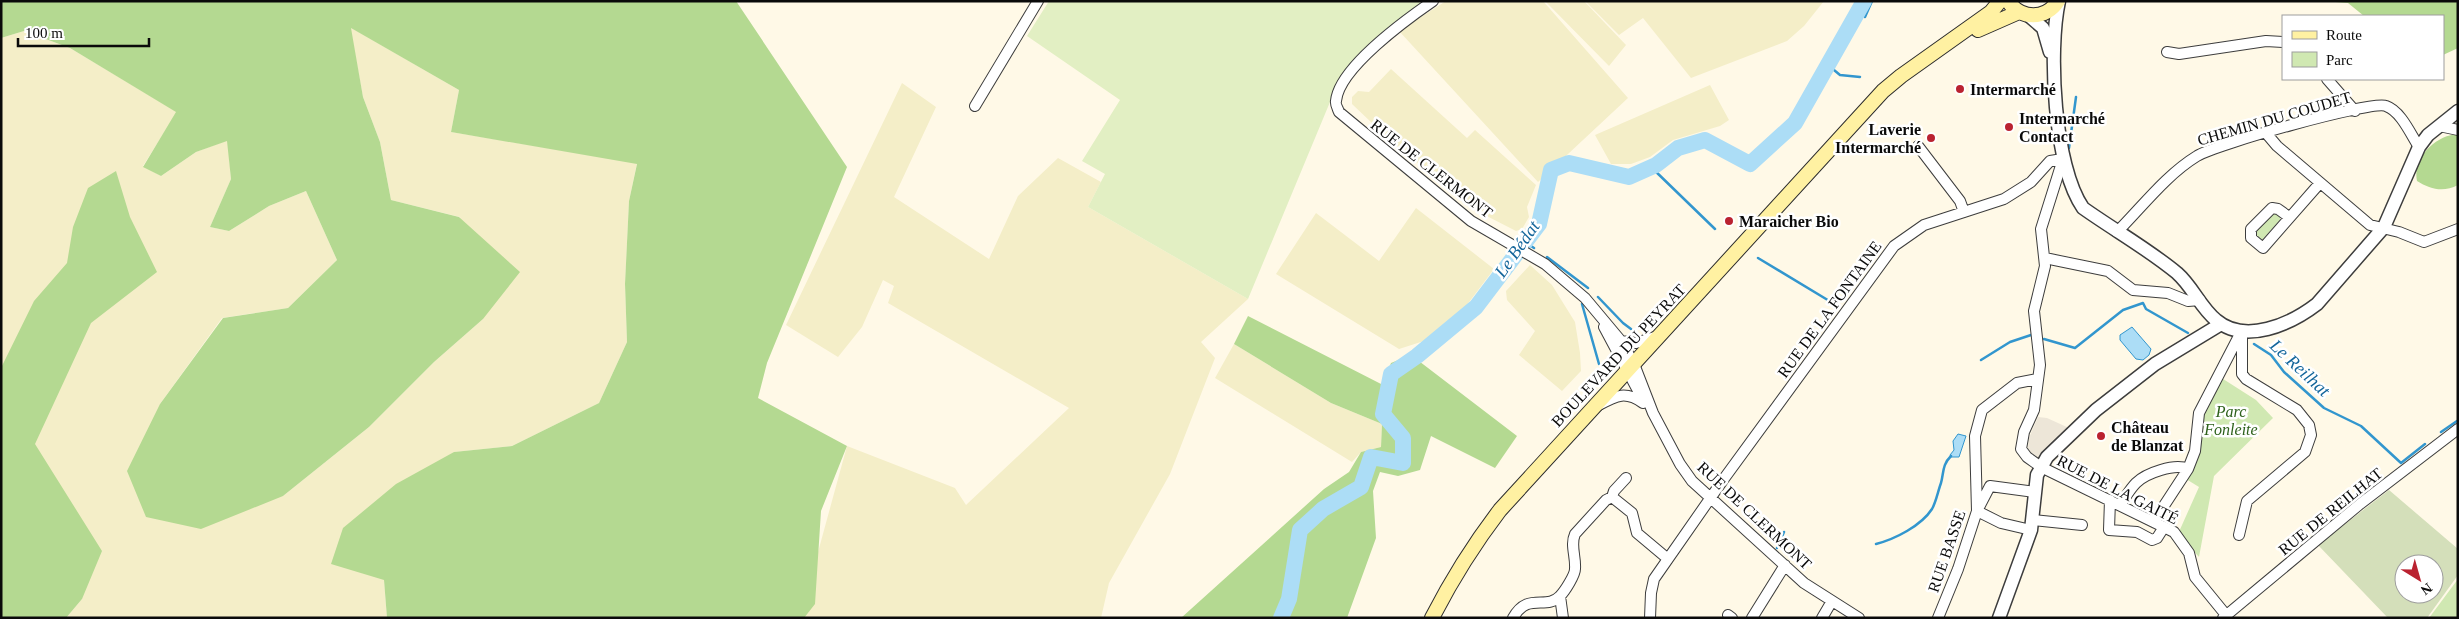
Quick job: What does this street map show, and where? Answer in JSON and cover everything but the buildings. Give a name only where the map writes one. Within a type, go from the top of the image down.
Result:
[{"type":"main road","name":"BOULEVARD DU PEYRAT","points":[[1432,618],[1450,582],[1494,517],[1883,91],[1991,12],[2000,1]]},
{"type":"main road","points":[[2008,1],[2023,14]]},
{"type":"main road","name":"BOULEVARD DU PEYRAT","points":[[1848,130],[1905,82],[1975,32],[2023,14],[2043,14],[2059,1]]},
{"type":"street","points":[[975,106],[1038,1]]},
{"type":"street","name":"RUE DE CLERMONT","points":[[1433,1],[1398,26],[1347,77],[1339,89],[1336,102],[1339,112],[1471,221],[1526,252],[1564,278],[1598,312],[1621,341],[1646,405]]},
{"type":"street","points":[[2059,1],[2054,21],[2053,60],[2063,159],[2075,197],[2083,208],[2176,272],[2191,286],[2214,319],[2230,329],[2256,331],[2280,325],[2304,313],[2328,292],[2384,227],[2419,147],[2428,135],[2456,115]]},
{"type":"street","points":[[2023,14],[2043,28],[2053,60]]},
{"type":"street","points":[[2167,52],[2179,54],[2266,41],[2282,42]]},
{"type":"street","points":[[2328,80],[2355,110]]},
{"type":"street","name":"CHEMIN DU COUDET","points":[[2117,232],[2176,173],[2199,154],[2266,133],[2355,110],[2373,106],[2387,106],[2401,119],[2419,147]]},
{"type":"street","points":[[2439,126],[2458,130]]},
{"type":"street","points":[[2266,133],[2277,146],[2370,225],[2384,227],[2424,242],[2458,229]]},
{"type":"street","points":[[1918,146],[1960,201],[1964,212]]},
{"type":"street","points":[[2037,378],[2040,355],[2034,311],[2045,258],[2041,229],[2063,159]]},
{"type":"street","name":"RUE DE LA FONTAINE","points":[[1650,618],[1651,593],[1654,579],[1894,246],[1924,225],[2004,199],[2031,182],[2050,162],[2063,159]]},
{"type":"street","points":[[2290,217],[2320,183]]},
{"type":"street","points":[[2045,258],[2108,271],[2125,285],[2139,291],[2168,293],[2193,302],[2200,300]]},
{"type":"street","points":[[1598,312],[1630,368]]},
{"type":"street","points":[[1999,618],[2032,525],[2035,492],[2041,467],[2054,450],[2096,410],[2156,364],[2221,324]]},
{"type":"street","points":[[2137,532],[2150,519],[2188,469],[2195,451],[2199,413],[2242,331]]},
{"type":"street","points":[[2238,535],[2247,501],[2305,452],[2311,435],[2309,425],[2297,410],[2246,379],[2242,374],[2242,331]]},
{"type":"street","points":[[1621,341],[1636,343],[1659,335]]},
{"type":"street","name":"RUE DE CLERMONT","points":[[1630,368],[1680,464],[1692,481],[1804,583],[1859,618]]},
{"type":"street","name":"RUE DE LA GAITÉ","points":[[2037,378],[2034,410],[2024,432],[2021,449],[2027,457],[2041,467],[2174,532],[2186,546],[2195,578],[2225,616]]},
{"type":"street","name":"RUE BASSE","points":[[1938,618],[1958,569],[1977,511],[1975,441],[1982,410],[2017,383],[2037,378]]},
{"type":"street","name":"RUE DE CLERMONT","points":[[1588,412],[1620,396],[1632,395],[1646,405],[1653,413]]},
{"type":"street","name":"RUE DE REILHAT","points":[[2225,616],[2360,504],[2458,429]]},
{"type":"street","points":[[2164,527],[2157,538],[2152,540],[2137,532],[2109,530],[2115,502],[2137,482],[2147,476],[2178,466],[2188,469]]},
{"type":"street","points":[[1513,618],[1518,608],[1524,604],[1554,600],[1560,596],[1575,570],[1572,539],[1606,500],[1612,497],[1614,491],[1626,478]]},
{"type":"street","points":[[2035,492],[1990,486],[1977,511],[2001,523],[2082,525]]},
{"type":"street","points":[[1612,497],[1632,513],[1637,532],[1668,559]]},
{"type":"street","points":[[1752,618],[1784,565]]},
{"type":"street","points":[[1560,596],[1563,618]]},
{"type":"street","points":[[1822,618],[1832,601]]},
{"type":"shaded area","points":[[1446,1],[1543,1],[1628,98],[1538,182],[1399,31]]},
{"type":"shaded area","points":[[1545,1],[1584,1],[1626,45],[1609,66]]},
{"type":"shaded area","points":[[1585,1],[1824,1],[1804,26],[1787,41],[1691,78],[1643,18],[1619,35]]},
{"type":"shaded area","points":[[350,27],[459,90],[451,132],[637,163],[629,201],[625,284],[627,342],[599,403],[512,446],[454,452],[384,580],[387,618],[66,618],[82,599],[1,451],[1,38],[24,31],[70,48],[177,112],[143,166],[161,176],[196,152],[228,140],[231,179],[210,227],[229,231],[269,206],[306,191],[337,260],[288,308],[222,318],[160,404],[283,496],[369,427],[434,362],[483,319],[460,217],[391,200],[380,142],[363,97]]},
{"type":"shaded area","points":[[1391,69],[1467,138],[1475,130],[1536,185],[1527,207],[1529,217],[1522,229],[1516,231],[1477,211],[1393,143],[1352,104],[1352,97],[1358,91],[1369,92]]},
{"type":"shaded area","points":[[902,83],[936,107],[894,197],[989,259],[1018,196],[1058,158],[1101,182],[1088,207],[1248,299],[1201,342],[1215,358],[1170,474],[1109,583],[1101,618],[800,618],[847,446],[955,488],[966,505],[1069,408],[888,303],[894,286],[883,280],[862,327],[838,357],[786,325]]},
{"type":"shaded area","points":[[1710,85],[1729,120],[1720,126],[1673,140],[1650,157],[1631,164],[1611,164],[1595,135]]},
{"type":"shaded area","points":[[1416,208],[1494,269],[1454,322],[1427,340],[1399,349],[1276,274],[1316,213],[1379,261]]},
{"type":"shaded area","points":[[1530,265],[1552,285],[1575,322],[1581,371],[1562,391],[1519,355],[1535,331],[1507,300],[1506,291]]},
{"type":"shaded area","points":[[1234,344],[1331,403],[1382,424],[1381,447],[1361,452],[1352,462],[1215,378]]},
{"type":"shaded area","points":[[2038,417],[2047,418],[2069,428],[2041,457],[2035,460],[2028,453],[2028,447],[2029,438]]},
{"type":"green space","points":[[1,1],[736,1],[847,167],[767,363],[758,398],[847,446],[821,511],[815,604],[804,618],[387,618],[384,580],[331,564],[343,528],[396,484],[454,452],[512,446],[599,403],[627,342],[625,284],[629,201],[637,164],[451,132],[459,90],[351,28],[363,97],[380,142],[391,200],[459,217],[520,272],[483,319],[434,362],[369,427],[283,496],[201,529],[146,517],[127,471],[160,404],[223,318],[288,308],[337,260],[306,191],[269,206],[229,231],[210,227],[231,179],[227,141],[196,152],[161,176],[143,167],[176,112],[70,48],[24,31],[1,38]]},
{"type":"green space","points":[[1049,1],[1425,1],[1395,23],[1355,63],[1330,102],[1248,299],[1088,207],[1105,174],[1082,161],[1120,100],[1027,36]]},
{"type":"green space","points":[[2323,1],[2458,1],[2458,48],[2444,55],[2444,15],[2363,15],[2348,3]]},
{"type":"green space","points":[[2458,134],[2458,185],[2447,189],[2437,189],[2417,181],[2416,172],[2418,164],[2427,149],[2450,135]]},
{"type":"green space","points":[[116,171],[130,217],[157,272],[91,323],[35,444],[102,551],[82,599],[66,618],[1,618],[1,368],[34,301],[67,263],[73,227],[88,188]]},
{"type":"green space","points":[[2276,212],[2280,216],[2280,220],[2262,240],[2257,239],[2254,231],[2270,213]]},
{"type":"green space","points":[[1248,316],[1383,385],[1391,363],[1411,355],[1517,436],[1495,468],[1431,436],[1420,470],[1398,476],[1380,472],[1373,491],[1376,538],[1347,618],[1181,618],[1324,489],[1349,472],[1361,452],[1381,447],[1382,424],[1331,403],[1234,344]]},
{"type":"green space","name":"Parc Fonleite","points":[[2220,377],[2256,400],[2273,418],[2214,476],[2199,557],[2178,534],[2199,487],[2186,479],[2201,414]]},
{"type":"green space","points":[[2389,490],[2458,549],[2458,575],[2444,594],[2444,554],[2394,554],[2394,604],[2437,604],[2427,618],[2388,618],[2318,545]]},
{"type":"green space","points":[[2458,579],[2458,618],[2429,618],[2439,604],[2444,604],[2444,598]]},
{"type":"water","points":[[2132,327],[2151,349],[2149,355],[2143,360],[2136,359],[2120,340],[2120,335]]},
{"type":"water","points":[[1958,434],[1966,436],[1959,457],[1951,457],[1950,455],[1954,450],[1953,441]]},
{"type":"waterway","name":"Le Bédat","points":[[1281,618],[1289,599],[1300,530],[1323,509],[1361,487],[1371,457],[1403,463],[1403,438],[1383,414],[1391,374],[1417,356],[1476,307],[1539,224],[1551,170],[1569,163],[1629,177],[1656,165],[1678,148],[1705,140],[1750,164],[1795,123],[1864,1]]},
{"type":"waterway","points":[[1865,17],[1872,1]]},
{"type":"waterway","points":[[1828,65],[1840,75],[1860,77]]},
{"type":"waterway","points":[[2069,148],[2076,97]]},
{"type":"waterway","name":"Le Reilhat","points":[[1651,167],[1715,229]]},
{"type":"waterway","points":[[1525,249],[1528,244],[1534,248]]},
{"type":"waterway","points":[[1547,257],[1588,288]]},
{"type":"waterway","name":"Le Reilhat","points":[[1758,258],[1836,305]]},
{"type":"waterway","points":[[1598,297],[1631,329]]},
{"type":"waterway","name":"Le Reilhat","points":[[2044,339],[2075,348],[2123,310],[2143,303],[2146,309],[2188,333]]},
{"type":"waterway","points":[[1582,304],[1599,364]]},
{"type":"waterway","name":"Le Reilhat","points":[[1981,360],[2010,342],[2031,335]]},
{"type":"waterway","name":"Le Reilhat","points":[[2254,344],[2271,355],[2284,372],[2324,408],[2361,426],[2401,463],[2425,444]]},
{"type":"waterway","name":"Le Reilhat","points":[[2441,432],[2457,421]]},
{"type":"waterway","points":[[1876,544],[1907,531],[1927,515],[1935,503],[1945,466],[1951,456]]},
{"type":"waterway","points":[[1777,548],[1784,532]]},
{"type":"place","name":"Intermarché","points":[[1960,89]]},
{"type":"place","name":"Intermarché Contact","points":[[2009,127]]},
{"type":"place","name":"Laverie Intermarché","points":[[1931,138]]},
{"type":"place","name":"Maraicher Bio","points":[[1729,221]]},
{"type":"place","name":"Château de Blanzat","points":[[2101,436]]}]
